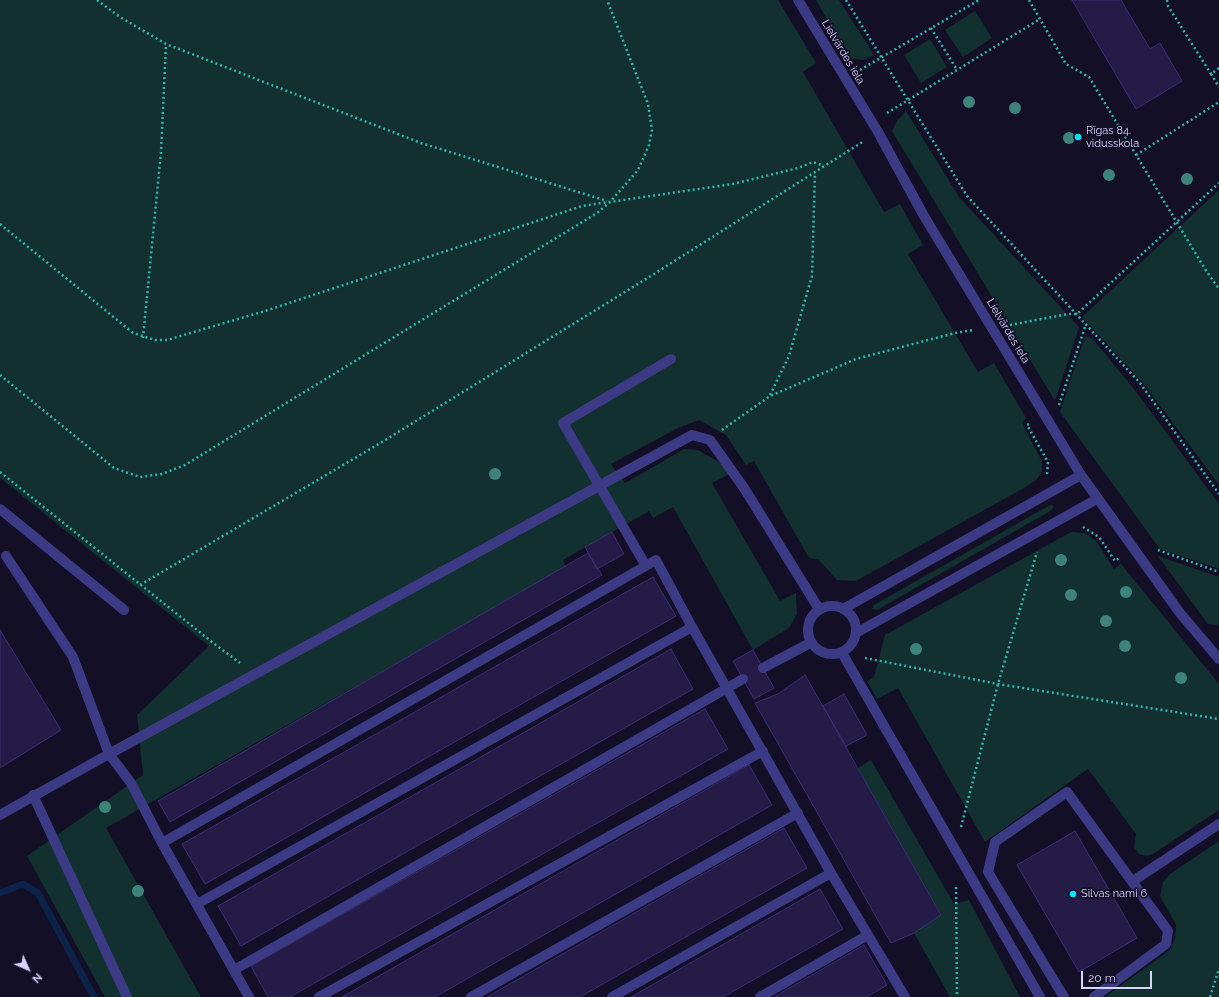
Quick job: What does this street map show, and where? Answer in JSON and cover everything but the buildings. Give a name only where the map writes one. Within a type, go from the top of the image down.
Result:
[{"type":"street","name":"Lielvārdes iela","points":[[798,0],[845,80],[878,132],[924,216],[1081,475],[1180,614],[1218,657]]},
{"type":"street","points":[[646,566],[598,486],[563,423],[671,359]]},
{"type":"street","points":[[0,815],[33,795],[692,435],[710,440],[744,488],[819,609]]},
{"type":"street","points":[[843,609],[1081,475]]},
{"type":"street","points":[[856,633],[1097,499]]},
{"type":"street","points":[[0,509],[124,610]]},
{"type":"street","points":[[6,556],[73,657],[109,754],[130,783],[249,997]]},
{"type":"street","points":[[162,843],[656,560],[692,627],[831,873],[905,997]]},
{"type":"street","points":[[831,606],[843,609],[853,619],[856,633],[852,645],[842,653],[824,654],[810,643],[808,624],[819,609],[831,606]]},
{"type":"street","points":[[197,904],[692,627]]},
{"type":"street","points":[[763,668],[810,643]]},
{"type":"street","points":[[842,653],[1040,997]]},
{"type":"street","points":[[234,970],[743,679]]},
{"type":"street","points":[[319,997],[763,751]]},
{"type":"street","points":[[1064,997],[988,872],[995,842],[1067,792],[1168,931],[1166,944],[1094,997]]},
{"type":"street","points":[[33,795],[127,997]]},
{"type":"street","points":[[471,997],[798,813]]},
{"type":"street","points":[[1133,881],[1219,824]]},
{"type":"street","points":[[612,997],[831,873]]},
{"type":"street","points":[[760,997],[868,935]]},
{"type":"path","points":[[97,0],[120,17],[166,44],[421,143],[610,202]]},
{"type":"path","points":[[0,375],[114,468],[122,472],[140,476],[162,474],[174,470],[198,457],[597,213],[610,202],[638,170],[649,145],[652,130],[648,104],[608,0]]},
{"type":"path","points":[[846,0],[967,196],[1140,383],[1219,494]]},
{"type":"path","points":[[845,80],[979,0]]},
{"type":"path","points":[[1029,0],[1066,64],[1089,77],[1219,289]]},
{"type":"path","points":[[1167,0],[1168,6],[1219,87]]},
{"type":"path","points":[[872,123],[1040,19]]},
{"type":"path","points":[[931,28],[957,70]]},
{"type":"path","points":[[143,338],[161,152],[166,44]]},
{"type":"path","points":[[1211,74],[1219,68]]},
{"type":"path","points":[[1136,155],[1219,102]]},
{"type":"path","points":[[140,585],[382,442],[878,132]]},
{"type":"path","points":[[0,224],[125,328],[143,338],[155,340],[181,337],[582,206],[733,184],[798,168],[813,162],[824,166]]},
{"type":"path","points":[[770,396],[789,356],[812,276],[816,172]]},
{"type":"path","points":[[710,440],[770,396],[856,360],[956,333],[1068,314],[1076,314],[1219,183]]},
{"type":"path","points":[[0,472],[212,642],[256,674]]},
{"type":"path","points":[[956,849],[998,684],[1044,528]]},
{"type":"path","points":[[842,653],[998,684],[1219,719]]},
{"type":"path","points":[[956,880],[957,997]]},
{"type":"path","points":[[1210,997],[1219,970]]},
{"type":"green space","points":[[0,0],[778,0],[816,63],[803,72],[884,212],[900,204],[923,245],[908,254],[978,372],[994,363],[1026,418],[1022,423],[1042,461],[1042,472],[1036,480],[1024,488],[856,581],[837,580],[818,559],[809,558],[754,461],[746,465],[726,435],[699,420],[678,428],[611,464],[625,483],[684,449],[698,450],[719,462],[729,474],[712,483],[780,601],[796,593],[797,614],[789,628],[753,650],[673,507],[653,518],[649,511],[563,560],[566,567],[106,828],[201,997],[105,997],[27,856],[143,775],[137,715],[209,646],[0,478]]},
{"type":"green space","points":[[816,0],[839,0],[874,55],[863,60],[849,58]]},
{"type":"green space","points":[[975,11],[992,38],[963,57],[945,30]]},
{"type":"green space","points":[[930,39],[947,67],[921,83],[904,55]]},
{"type":"green space","points":[[906,111],[959,197],[1079,327],[1055,401],[892,131],[897,121]]},
{"type":"green space","points":[[1219,190],[1219,485],[1144,384],[1082,317]]},
{"type":"green space","points":[[1085,336],[1092,338],[1134,389],[1219,504],[1219,569],[1160,549],[1060,412]]},
{"type":"green space","points":[[1050,505],[1054,506],[1052,510],[877,610],[872,609],[874,605]]},
{"type":"green space","points":[[1071,532],[1085,533],[1096,541],[1114,569],[1121,564],[1219,684],[1219,810],[1153,854],[1146,856],[1139,854],[1134,847],[1136,834],[1088,769],[985,842],[898,688],[877,699],[867,681],[874,677],[885,635]]},
{"type":"green space","points":[[1158,556],[1219,577],[1219,625],[1208,624]]},
{"type":"green space","points":[[871,760],[954,904],[969,900],[1020,997],[950,997],[914,933],[941,914],[858,768]]},
{"type":"green space","points":[[1219,841],[1219,997],[1105,997],[1170,950],[1175,938],[1176,925],[1160,896],[1163,882],[1170,874]]},
{"type":"waterway","points":[[0,893],[23,884],[38,893],[94,997]]},
{"type":"place","name":"Rīgas 84. vidusskola","points":[[1078,137]]},
{"type":"place","name":"Silvas nami 6","points":[[1073,894]]}]
